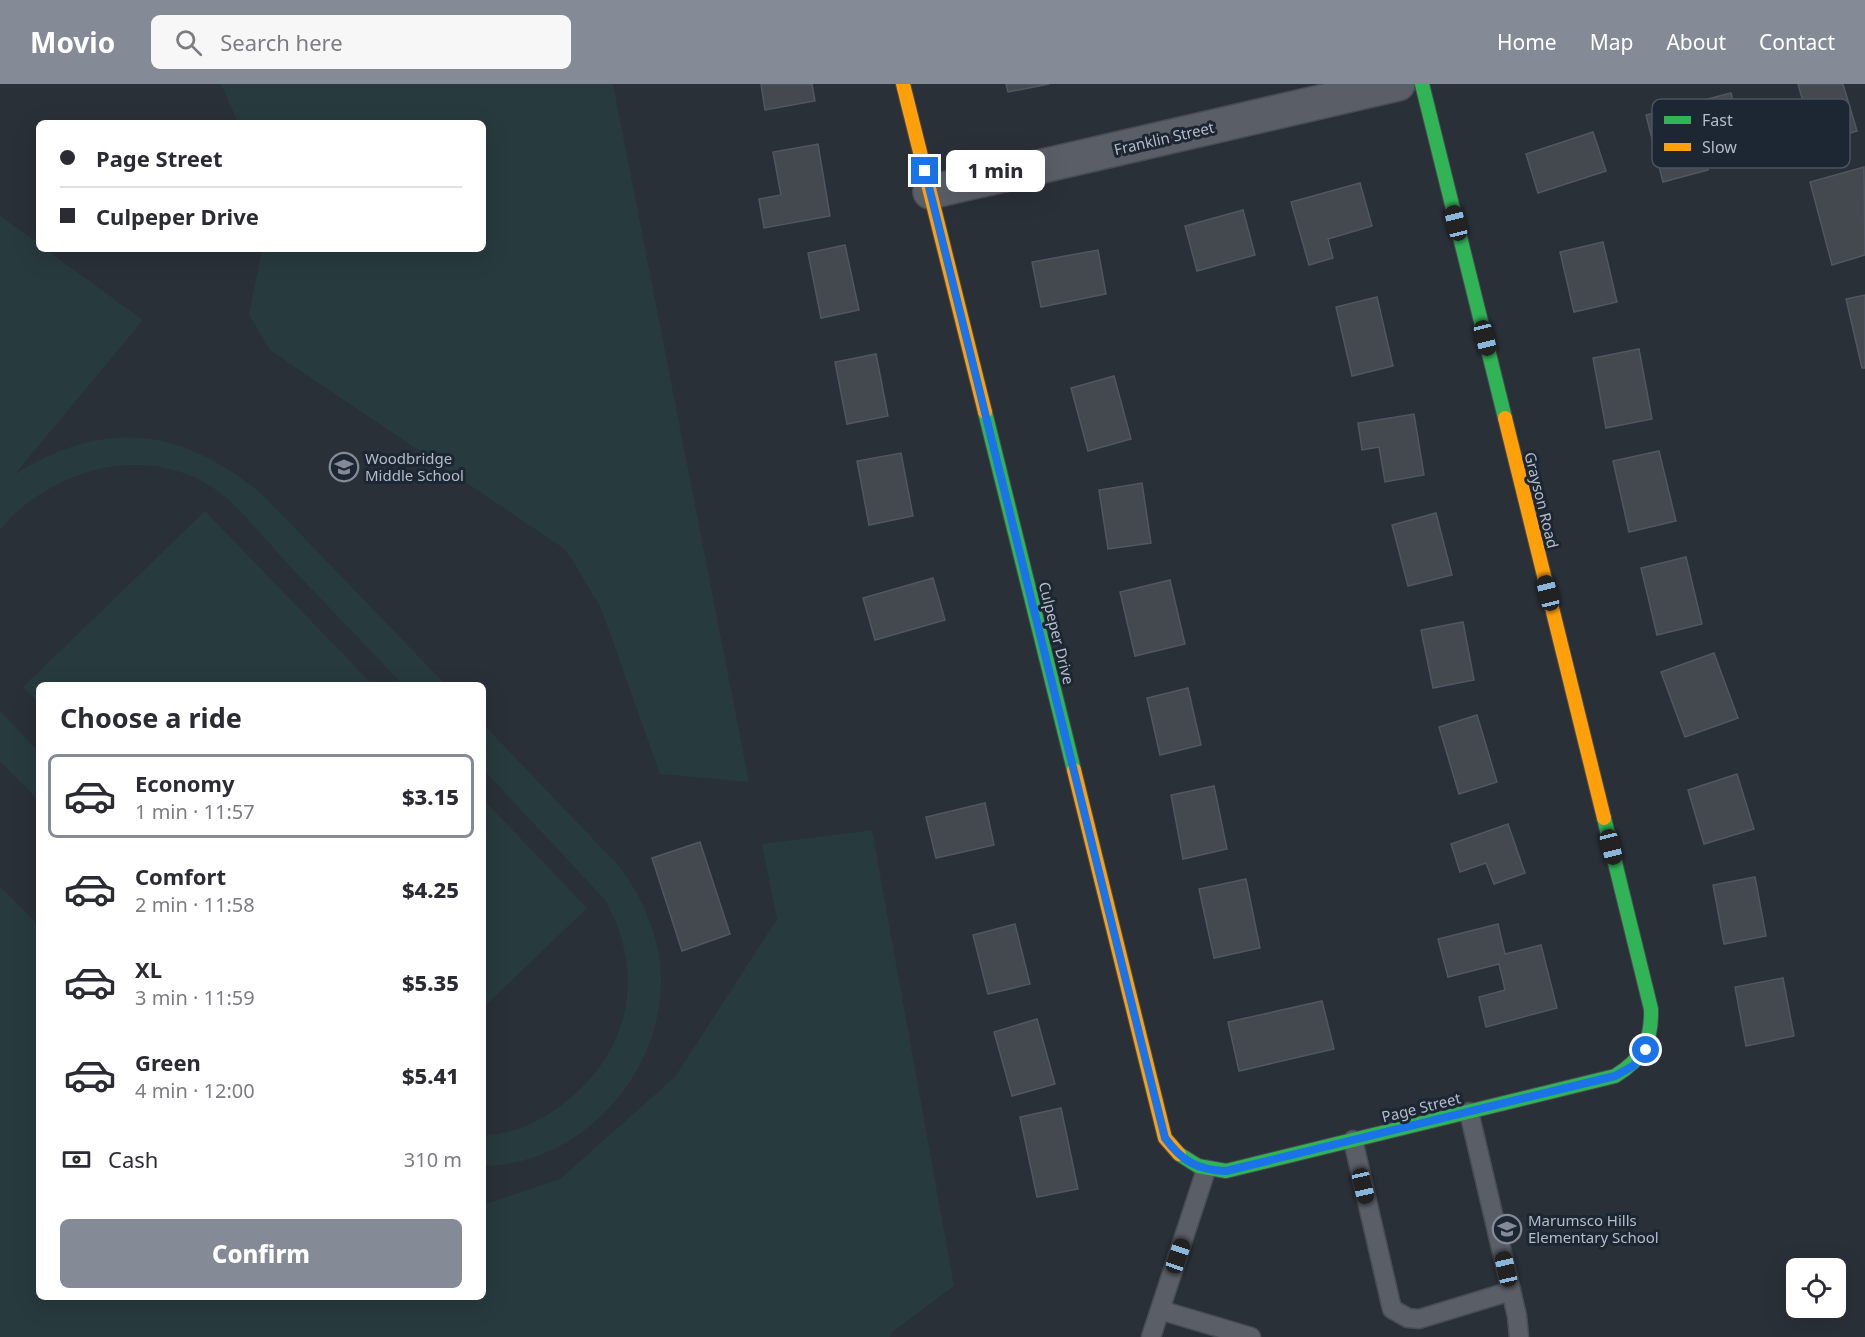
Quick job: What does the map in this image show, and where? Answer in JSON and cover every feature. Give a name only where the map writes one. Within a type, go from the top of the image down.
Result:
[{"type":"street","name":"Culpeper Drive","points":[[903,84],[1165,1138],[1178,1155],[1196,1167],[1206,1170]]},
{"type":"street","name":"Franklin Street","points":[[930,192],[1398,84]]},
{"type":"street","name":"Grayson Road","points":[[1422,84],[1651,1009],[1653,1030],[1646,1050],[1638,1060]]},
{"type":"street","name":"Page Street","points":[[1206,1170],[1226,1171],[1615,1076],[1638,1060]]},
{"type":"lane","points":[[1469,1112],[1511,1291],[1519,1337]]},
{"type":"lane","points":[[1353,1140],[1392,1309],[1408,1318],[1419,1319],[1511,1291]]},
{"type":"lane","points":[[1151,1337],[1206,1170]]},
{"type":"lane","points":[[1160,1310],[1251,1337]]},
{"type":"green space","points":[[221,84],[613,84],[749,782],[660,774],[601,608],[566,550],[270,350],[249,315],[261,252],[486,252],[486,120],[237,120]]},
{"type":"green space","points":[[0,216],[36,242],[36,252],[49,252],[143,320],[15,474],[49,456],[81,444],[112,438],[142,438],[172,443],[201,455],[231,472],[262,494],[443,682],[400,682],[234,505],[207,484],[189,475],[169,469],[128,465],[88,472],[40,494],[15,514],[0,530]]},
{"type":"green space","points":[[205,511],[370,682],[36,682],[36,700],[23,687]]},
{"type":"green space","points":[[0,711],[36,749],[36,798],[0,761]]},
{"type":"green space","points":[[486,727],[626,876],[642,903],[653,931],[661,977],[658,1013],[648,1047],[631,1079],[610,1108],[583,1131],[552,1150],[519,1162],[486,1166],[486,1135],[504,1133],[523,1127],[559,1107],[583,1087],[602,1064],[616,1039],[624,1013],[628,985],[626,957],[618,929],[605,900],[486,772]]},
{"type":"green space","points":[[486,802],[587,908],[486,1005]]},
{"type":"green space","points":[[872,830],[954,1286],[892,1332],[890,1337],[0,1337],[0,887],[36,923],[36,1300],[486,1300],[486,1204],[560,1179],[675,1077],[777,919],[762,844]]},
{"type":"building","points":[[761,84],[812,84],[815,101],[765,110]]},
{"type":"building","points":[[1006,84],[1049,84],[1008,92]]},
{"type":"building","points":[[1798,84],[1843,84],[1847,99],[1802,99]]},
{"type":"building","points":[[1731,93],[1733,99],[1708,99]]},
{"type":"building","points":[[1850,108],[1857,131],[1850,133]]},
{"type":"building","points":[[1652,113],[1652,139],[1646,115]]},
{"type":"building","points":[[1593,132],[1606,171],[1538,193],[1526,154]]},
{"type":"building","points":[[818,144],[830,216],[764,228],[759,199],[781,195],[773,152]]},
{"type":"building","points":[[1864,167],[1865,255],[1832,265],[1810,182]]},
{"type":"building","points":[[1659,168],[1707,168],[1708,170],[1663,182]]},
{"type":"building","points":[[1360,183],[1372,226],[1328,239],[1333,258],[1309,265],[1291,202]]},
{"type":"building","points":[[1243,210],[1255,255],[1197,271],[1185,226]]},
{"type":"building","points":[[1603,242],[1617,302],[1574,312],[1560,252]]},
{"type":"building","points":[[845,245],[859,310],[821,318],[808,253]]},
{"type":"building","points":[[1098,250],[1106,294],[1041,307],[1032,262]]},
{"type":"building","points":[[1865,295],[1865,368],[1862,368],[1846,299]]},
{"type":"building","points":[[1377,297],[1393,366],[1352,376],[1336,307]]},
{"type":"building","points":[[1639,349],[1652,419],[1606,428],[1593,358]]},
{"type":"building","points":[[876,354],[888,416],[847,424],[835,362]]},
{"type":"building","points":[[1114,376],[1131,439],[1088,451],[1071,388]]},
{"type":"building","points":[[1414,414],[1424,475],[1385,482],[1379,447],[1362,450],[1358,423]]},
{"type":"building","points":[[1659,451],[1676,521],[1629,532],[1613,461]]},
{"type":"building","points":[[901,453],[913,516],[869,525],[857,461]]},
{"type":"building","points":[[1142,483],[1151,543],[1108,549],[1099,490]]},
{"type":"building","points":[[1436,513],[1452,575],[1408,586],[1392,525]]},
{"type":"building","points":[[1686,557],[1702,624],[1657,635],[1641,568]]},
{"type":"building","points":[[933,578],[945,620],[875,640],[863,598]]},
{"type":"building","points":[[1170,580],[1185,644],[1135,656],[1120,592]]},
{"type":"building","points":[[1463,622],[1474,680],[1433,688],[1421,630]]},
{"type":"building","points":[[1714,653],[1738,718],[1685,737],[1661,672]]},
{"type":"building","points":[[1188,688],[1201,745],[1160,755],[1147,698]]},
{"type":"building","points":[[1477,715],[1497,782],[1459,794],[1439,727]]},
{"type":"building","points":[[1737,774],[1754,829],[1704,844],[1688,790]]},
{"type":"building","points":[[1214,786],[1227,849],[1183,859],[1171,795]]},
{"type":"building","points":[[985,803],[994,845],[936,858],[926,817]]},
{"type":"building","points":[[1508,824],[1525,873],[1494,884],[1486,863],[1460,872],[1451,844]]},
{"type":"building","points":[[700,842],[730,934],[682,951],[652,858]]},
{"type":"building","points":[[1755,877],[1766,936],[1724,944],[1713,885]]},
{"type":"building","points":[[1246,879],[1260,948],[1214,958],[1199,889]]},
{"type":"building","points":[[1015,924],[1030,984],[988,994],[973,935]]},
{"type":"building","points":[[1498,924],[1505,954],[1541,945],[1557,1008],[1486,1027],[1479,997],[1505,990],[1499,964],[1448,977],[1438,939]]},
{"type":"building","points":[[1783,978],[1794,1036],[1746,1046],[1735,987]]},
{"type":"building","points":[[1322,1001],[1334,1049],[1239,1071],[1228,1022]]},
{"type":"building","points":[[1037,1019],[1055,1084],[1012,1096],[994,1032]]},
{"type":"building","points":[[1061,1108],[1078,1189],[1037,1197],[1020,1117]]},
{"type":"traffic: fast","points":[[1422,84],[1505,418]]},
{"type":"traffic: fast","points":[[985,412],[1074,770]]},
{"type":"traffic: fast","points":[[1179,1154],[1198,1166],[1226,1171],[1615,1076],[1625,1070],[1644,1048],[1650,1031],[1651,1009],[1604,818]]},
{"type":"traffic: slow","points":[[903,84],[985,412]]},
{"type":"traffic: slow","points":[[1505,418],[1604,818]]},
{"type":"traffic: slow","points":[[1074,770],[1165,1138],[1179,1154]]},
{"type":"place","name":"Woodbridge Middle School","points":[[344,467]]},
{"type":"place","name":"Marumsco Hills Elementary School","points":[[1507,1229]]},
{"type":"route","points":[[925,171],[1165,1138],[1178,1155],[1196,1167],[1226,1171],[1615,1076],[1633,1066],[1646,1050]]}]
